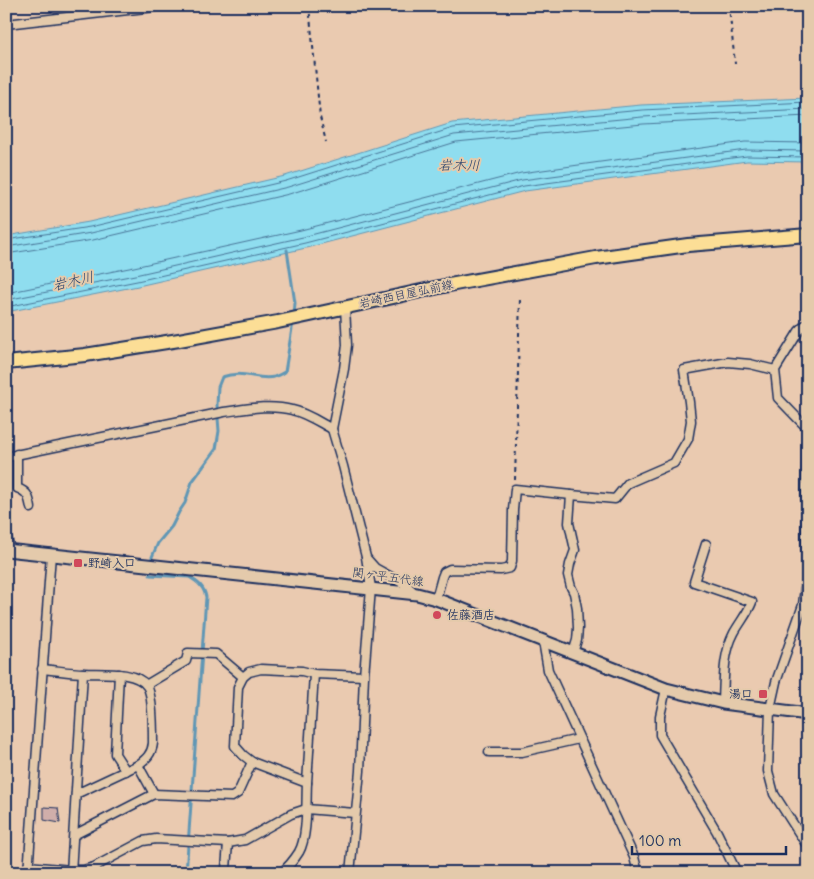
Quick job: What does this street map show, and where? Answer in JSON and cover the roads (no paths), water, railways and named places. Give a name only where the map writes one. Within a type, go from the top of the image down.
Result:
[{"type":"main road","name":"岩崎西目屋弘前線","points":[[6,363],[85,356],[179,340],[278,322],[453,284],[596,258],[688,245],[808,235]]},
{"type":"main road","name":"関ヶ平五代線","points":[[8,550],[417,594],[436,599],[666,689],[723,703],[808,714]]},
{"type":"street","points":[[6,24],[164,6]]},
{"type":"street","points":[[345,307],[347,345],[332,429],[366,557],[371,588],[364,676],[360,771],[350,873]]},
{"type":"street","points":[[808,324],[800,331],[776,370],[778,398],[807,428],[806,579],[803,605],[776,682],[770,709],[768,771],[774,794],[808,847]]},
{"type":"street","points":[[436,599],[444,572],[450,570],[500,570],[510,568],[512,562],[514,488],[615,499],[628,483],[674,464],[688,439],[691,422],[690,402],[684,370],[728,362],[750,364],[776,370]]},
{"type":"street","points":[[6,457],[251,408],[272,407],[292,410],[315,419],[332,429]]},
{"type":"street","points":[[17,454],[17,488],[24,491],[30,498],[31,508]]},
{"type":"street","points":[[571,495],[569,523],[575,550],[568,575],[574,593],[578,628],[577,640],[572,652]]},
{"type":"street","points":[[6,533],[8,550]]},
{"type":"street","points":[[706,544],[694,582],[752,602],[727,651],[723,703]]},
{"type":"street","points":[[51,554],[28,869],[71,872],[82,870],[94,867],[143,841],[156,839],[228,843],[245,840],[291,814],[306,809],[355,813]]},
{"type":"street","points":[[366,557],[375,568],[406,585],[417,594]]},
{"type":"street","points":[[543,641],[548,670],[634,857],[638,873]]},
{"type":"street","points":[[146,685],[186,660],[188,653],[216,654],[243,677]]},
{"type":"street","points":[[42,669],[130,676],[146,685],[150,693],[154,743],[152,751],[138,765],[76,794]]},
{"type":"street","points":[[307,783],[252,762],[235,746],[238,686],[243,677],[249,672],[261,669],[364,676]]},
{"type":"street","points":[[71,872],[83,673]]},
{"type":"street","points":[[119,674],[115,754],[126,771]]},
{"type":"street","points":[[281,873],[291,864],[304,840],[314,674]]},
{"type":"street","points":[[666,689],[660,716],[660,734],[717,832],[737,873]]},
{"type":"street","points":[[489,752],[522,752],[579,740]]},
{"type":"street","points":[[74,835],[154,794],[232,798],[238,792],[252,762]]},
{"type":"street","points":[[138,765],[154,794]]},
{"type":"street","points":[[228,843],[226,869],[228,873]]},
{"type":"water","name":"岩木川","points":[[808,98],[808,162],[747,161],[525,191],[306,248],[138,286],[6,312],[6,236],[89,222],[285,176],[452,123],[641,105]]},
{"type":"waterway","points":[[287,250],[295,303],[294,316]]},
{"type":"waterway","points":[[151,563],[158,543],[172,526],[185,503],[192,482],[216,449],[219,431],[218,387],[222,377],[237,374],[268,378],[285,372],[293,322]]},
{"type":"waterway","points":[[150,569],[150,575],[189,577],[200,585],[206,597],[186,873]]},
{"type":"place","name":"野崎入口","points":[[78,563]]},
{"type":"place","name":"佐藤酒店","points":[[437,615]]},
{"type":"place","name":"湯口","points":[[763,694]]}]
